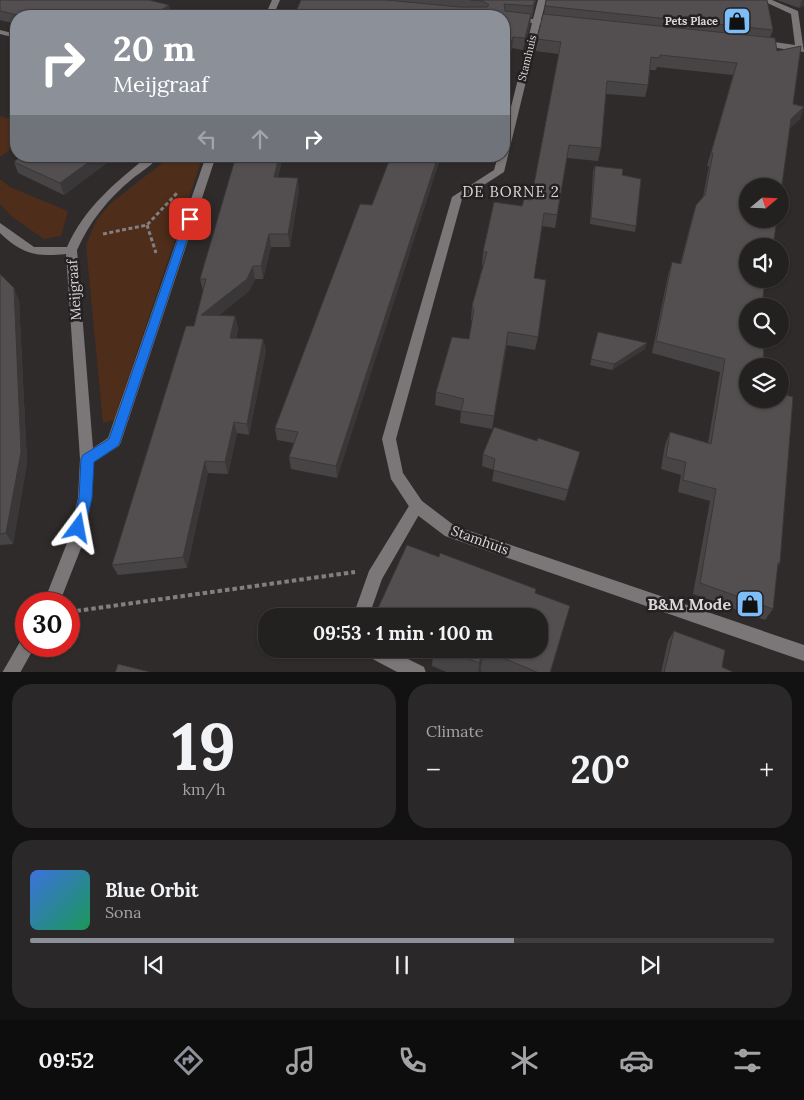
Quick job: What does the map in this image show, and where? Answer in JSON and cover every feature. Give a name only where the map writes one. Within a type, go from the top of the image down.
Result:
[{"type":"street","name":"Stamhuis","points":[[510,127],[542,0]]},
{"type":"street","points":[[750,42],[802,48],[795,13],[765,0]]},
{"type":"street","points":[[510,19],[565,24]]},
{"type":"street","name":"Meijgraaf","points":[[56,592],[75,542],[85,498],[87,459],[73,245],[85,219],[99,202],[148,162]]},
{"type":"street","points":[[87,459],[114,442],[209,162]]},
{"type":"street","name":"Stamhuis","points":[[501,162],[499,172],[457,196],[389,439],[396,474],[417,506],[450,531],[804,653]]},
{"type":"street","points":[[0,227],[19,244],[34,252],[73,245]]},
{"type":"street","points":[[364,608],[375,576],[417,506]]},
{"type":"street","points":[[10,672],[20,657]]},
{"type":"street","points":[[390,658],[418,672]]},
{"type":"path","points":[[73,245],[147,225],[182,188],[200,188]]},
{"type":"path","points":[[80,610],[353,571],[375,576]]},
{"type":"shaded area","points":[[0,116],[10,119],[10,150],[0,157]]},
{"type":"shaded area","points":[[163,162],[201,162],[114,420],[103,423],[86,245],[96,221],[110,204]]},
{"type":"shaded area","points":[[0,179],[10,187],[68,211],[61,236],[44,239],[11,216],[0,204]]},
{"type":"building","points":[[0,0],[149,0],[169,5],[161,10],[10,10],[10,13],[0,11]]},
{"type":"building","points":[[301,0],[386,0],[460,7],[487,7],[489,5],[483,1],[470,0],[535,0],[533,6],[504,4],[505,10],[297,10]]},
{"type":"building","points":[[546,0],[767,0],[773,30],[545,6]]},
{"type":"building","points":[[510,12],[531,14],[525,38],[513,37],[510,45]]},
{"type":"building","points":[[543,14],[775,38],[777,51],[801,46],[793,104],[804,107],[791,119],[783,178],[739,178],[739,228],[776,228],[774,238],[739,238],[739,288],[764,288],[763,298],[739,298],[739,348],[764,348],[763,358],[739,358],[739,408],[789,408],[789,396],[793,397],[780,563],[778,563],[773,609],[700,583],[716,489],[683,480],[686,462],[666,457],[670,432],[711,444],[725,359],[656,341],[672,262],[681,264],[696,205],[705,195],[713,153],[711,153],[737,63],[660,55],[659,58],[651,57],[648,85],[607,81],[601,148],[569,145],[557,215],[544,213],[534,278],[546,280],[538,337],[508,332],[494,416],[461,411],[464,399],[436,392],[452,337],[469,339],[474,309],[472,306],[487,252],[483,252],[494,202],[522,206],[524,199],[531,200],[561,42],[537,39]]},
{"type":"building","points":[[14,162],[89,162],[60,183]]},
{"type":"building","points":[[234,162],[278,162],[274,177],[298,178],[288,234],[269,234],[261,266],[253,266],[247,279],[201,315],[235,316],[230,338],[263,339],[247,424],[234,422],[225,462],[205,461],[183,557],[112,565],[186,326],[194,326],[206,279],[200,279]]},
{"type":"building","points":[[389,162],[436,162],[336,466],[289,457],[298,432],[275,428],[360,204],[372,205]]},
{"type":"building","points":[[595,166],[623,169],[622,175],[641,179],[636,226],[591,218]]},
{"type":"building","points":[[0,274],[14,288],[21,452],[6,533],[0,534]]},
{"type":"building","points":[[598,332],[647,343],[614,364],[591,359]]},
{"type":"building","points":[[494,427],[537,441],[538,438],[580,452],[568,490],[493,470],[495,459],[483,454]]},
{"type":"building","points":[[407,545],[439,557],[440,553],[536,589],[535,593],[570,606],[550,672],[537,672],[503,658],[548,658],[548,608],[378,608]]},
{"type":"building","points":[[674,631],[725,650],[722,667],[733,672],[664,672]]},
{"type":"building","points":[[466,658],[481,658],[479,663]]},
{"type":"building","points":[[118,664],[150,672],[115,672]]},
{"type":"place","name":"Pets Place","points":[[737,21]]},
{"type":"place","name":"B&M Mode","points":[[750,604]]},
{"type":"district","name":"DE BORNE 2","points":[[511,192]]},
{"type":"route","points":[[78,528],[85,498],[87,459],[114,442],[190,219]]}]
